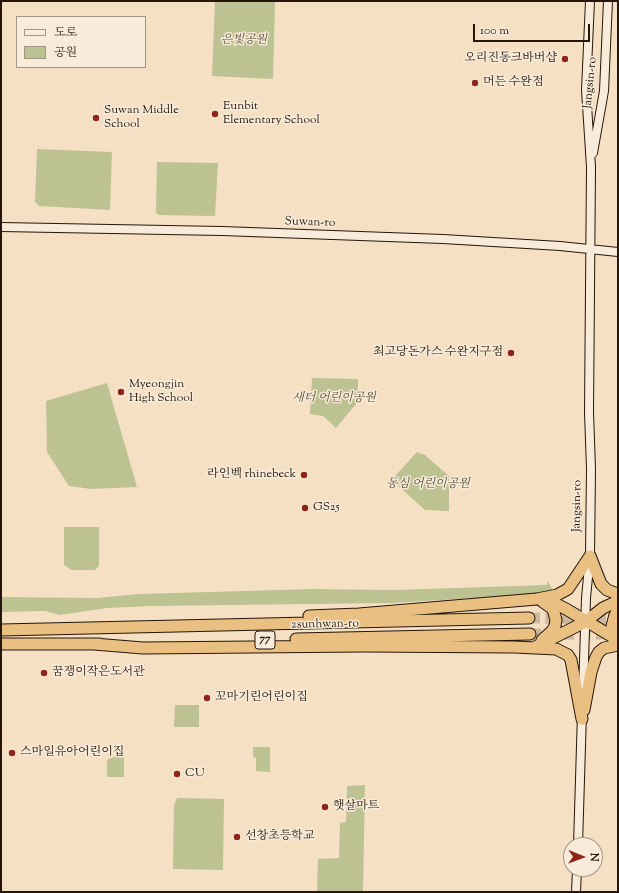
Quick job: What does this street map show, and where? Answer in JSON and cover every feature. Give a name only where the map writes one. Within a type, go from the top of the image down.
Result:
[{"type":"highway","points":[[590,556],[601,584],[610,592],[618,594]]},
{"type":"highway","points":[[110,628],[147,620],[359,614],[537,599],[558,595],[568,589],[590,556]]},
{"type":"highway","points":[[537,599],[554,603],[618,640]]},
{"type":"highway","points":[[534,647],[552,631],[556,620],[553,609],[537,599]]},
{"type":"highway","points":[[534,647],[585,622],[603,608],[618,601]]},
{"type":"highway","points":[[618,610],[612,626],[618,635]]},
{"type":"highway","name":"2sunhwan-ro","points":[[1,630],[529,618]]},
{"type":"highway","name":"2sunhwan-ro","points":[[1,644],[94,644],[530,634]]},
{"type":"highway","points":[[94,644],[142,648],[363,646],[534,647],[556,649],[568,655],[571,660],[582,719]]},
{"type":"highway","points":[[582,719],[591,672],[596,657],[604,648],[618,645]]},
{"type":"main road","name":"Jangsin-ro","points":[[578,837],[585,622],[590,556],[591,469],[589,412],[591,167],[586,90],[590,1]]},
{"type":"main road","name":"Jangsin-ro","points":[[591,167],[604,91],[608,1]]},
{"type":"main road","name":"Suwan-ro","points":[[1,227],[222,231],[443,239],[560,246],[618,252]]},
{"type":"main road","points":[[576,892],[577,877]]},
{"type":"green space","name":"은빛공원","points":[[215,1],[275,1],[273,79],[212,76]]},
{"type":"green space","points":[[37,149],[112,152],[110,210],[39,206],[35,202]]},
{"type":"green space","points":[[157,162],[218,163],[215,216],[158,215],[156,212]]},
{"type":"green space","name":"새터 어린이공원","points":[[312,378],[358,379],[358,392],[361,398],[336,428],[323,416],[310,414]]},
{"type":"green space","points":[[107,383],[137,487],[91,489],[69,486],[47,452],[46,401]]},
{"type":"green space","name":"동심 어린이공원","points":[[417,452],[425,455],[449,476],[449,511],[425,510],[395,483],[395,476]]},
{"type":"green space","points":[[64,527],[99,527],[99,566],[95,570],[71,570],[64,565]]},
{"type":"green space","points":[[548,581],[554,593],[393,603],[149,606],[107,608],[60,615],[45,611],[1,612],[1,597],[97,598],[140,594],[313,589],[394,590],[547,585]]},
{"type":"green space","points":[[175,705],[199,705],[199,727],[174,727]]},
{"type":"green space","points":[[253,747],[270,747],[270,772],[256,771],[256,758],[253,757]]},
{"type":"green space","points":[[124,752],[124,777],[107,777],[107,760]]},
{"type":"green space","points":[[365,785],[363,892],[317,892],[318,859],[339,858],[340,823],[346,822],[347,786]]},
{"type":"green space","points":[[177,798],[224,799],[223,870],[173,869],[174,805]]},
{"type":"tunnel","points":[[529,618],[618,619]]},
{"type":"tunnel","points":[[530,634],[611,634]]},
{"type":"place","name":"오리진동크바버샵","points":[[565,59]]},
{"type":"place","name":"머든 수완점","points":[[475,83]]},
{"type":"place","name":"Eunbit Elementary School","points":[[215,114]]},
{"type":"place","name":"Suwan Middle School","points":[[96,118]]},
{"type":"place","name":"최고당돈가스 수완지구점","points":[[511,353]]},
{"type":"place","name":"Myeongjin High School","points":[[121,392]]},
{"type":"place","name":"라인벡 rhinebeck","points":[[304,475]]},
{"type":"place","name":"GS25","points":[[305,508]]},
{"type":"place","name":"꿈쟁이작은도서관","points":[[44,673]]},
{"type":"place","name":"꼬마기린어린이집","points":[[207,698]]},
{"type":"place","name":"스마일유아어린이집","points":[[12,753]]},
{"type":"place","name":"CU","points":[[177,774]]},
{"type":"place","name":"햇살마트","points":[[325,807]]},
{"type":"place","name":"선창초등학교","points":[[237,837]]}]
